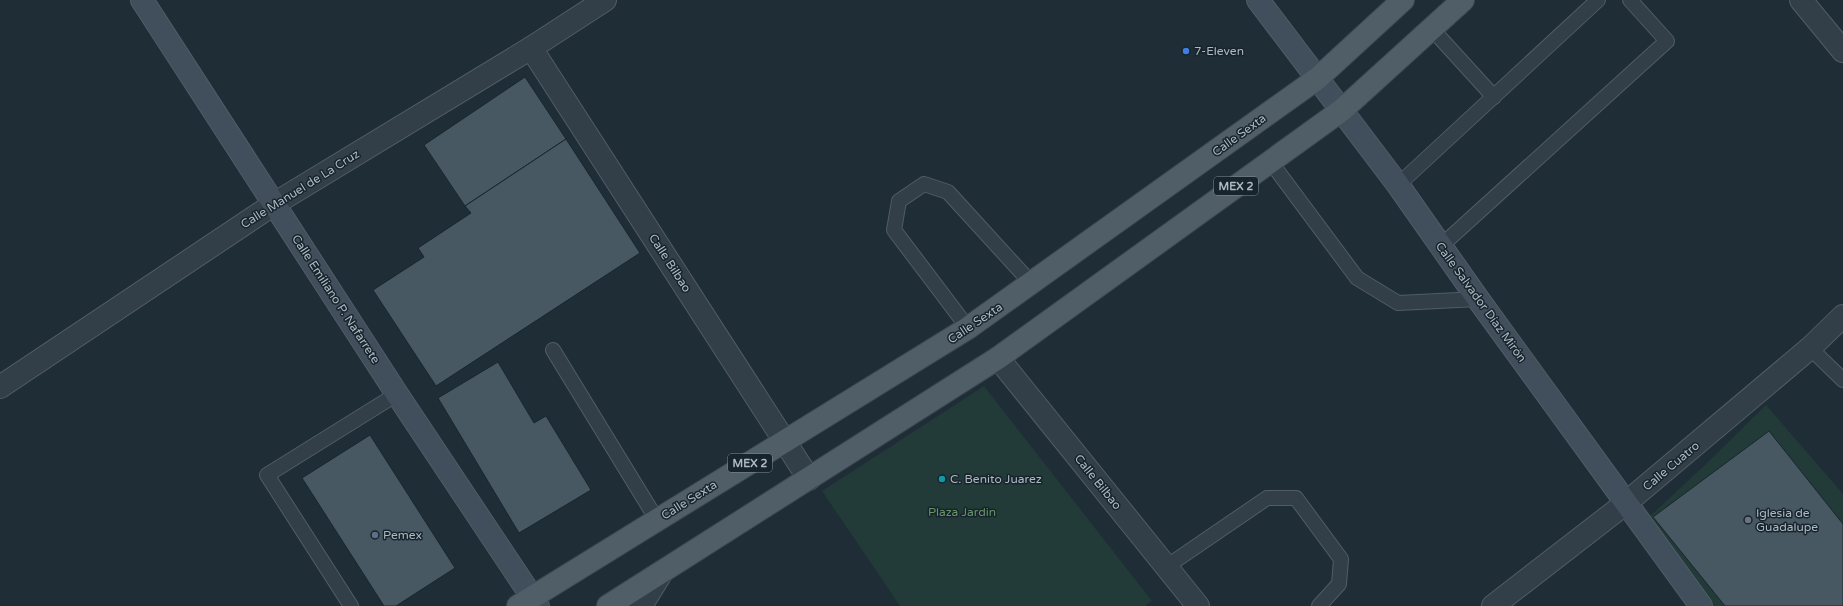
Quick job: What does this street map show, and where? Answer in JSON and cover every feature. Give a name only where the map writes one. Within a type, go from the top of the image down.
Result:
[{"type":"main road","name":"Calle Sexta","points":[[529,603],[657,520],[968,328],[1032,284],[1318,78],[1403,0]]},
{"type":"main road","name":"MEX 2","points":[[608,606],[998,358],[1342,110],[1463,0]]},
{"type":"street","name":"Calle Emiliano P. Nafarrete","points":[[142,0],[397,394],[529,603]]},
{"type":"street","name":"Calle Manuel de La Cruz","points":[[0,387],[274,204],[531,48],[605,0]]},
{"type":"street","name":"Calle Salvador Díaz Mirón","points":[[1258,0],[1398,185],[1478,299],[1701,606]]},
{"type":"street","points":[[1801,0],[1843,51]]},
{"type":"street","name":"Calle Bilbao","points":[[531,48],[809,478]]},
{"type":"street","name":"Calle Cuatro","points":[[1506,602],[1810,348],[1843,316]]},
{"type":"street","name":"Calle Bilbao","points":[[998,358],[1196,605]]},
{"type":"street","points":[[641,606],[662,572]]},
{"type":"lane","points":[[1398,185],[1598,0]]},
{"type":"lane","points":[[1441,246],[1667,41],[1630,0]]},
{"type":"lane","points":[[1432,28],[1494,96]]},
{"type":"lane","points":[[1270,162],[1357,278],[1398,303],[1478,299]]},
{"type":"lane","points":[[968,328],[894,230],[899,201],[924,184],[948,192],[1032,284]]},
{"type":"lane","points":[[1810,348],[1843,380]]},
{"type":"lane","points":[[553,350],[657,520]]},
{"type":"lane","points":[[351,606],[267,475],[397,394]]},
{"type":"lane","points":[[1166,567],[1267,498],[1296,498],[1341,559],[1339,584],[1319,606]]},
{"type":"green space","name":"Plaza Jardin","points":[[984,386],[1152,601],[1145,606],[900,606],[822,491]]},
{"type":"green space","name":"Iglesia de Guadalupe","points":[[1766,405],[1843,494],[1843,565],[1802,606],[1712,606],[1648,518]]},
{"type":"building","points":[[525,77],[566,139],[465,206],[424,145]]},
{"type":"building","points":[[566,139],[640,253],[436,386],[373,290],[424,257],[418,248],[471,213],[465,206]]},
{"type":"building","points":[[498,362],[534,423],[546,416],[591,490],[519,533],[438,398]]},
{"type":"building","name":"Iglesia de Guadalupe","points":[[1769,431],[1843,524],[1843,606],[1725,606],[1653,517]]},
{"type":"building","points":[[370,435],[455,568],[396,606],[384,606],[302,478]]},
{"type":"place","name":"7-Eleven","points":[[1186,51]]},
{"type":"place","name":"C. Benito Juarez","points":[[942,479]]},
{"type":"place","name":"Iglesia de Guadalupe","points":[[1748,520]]},
{"type":"place","name":"Pemex","points":[[375,535]]}]
